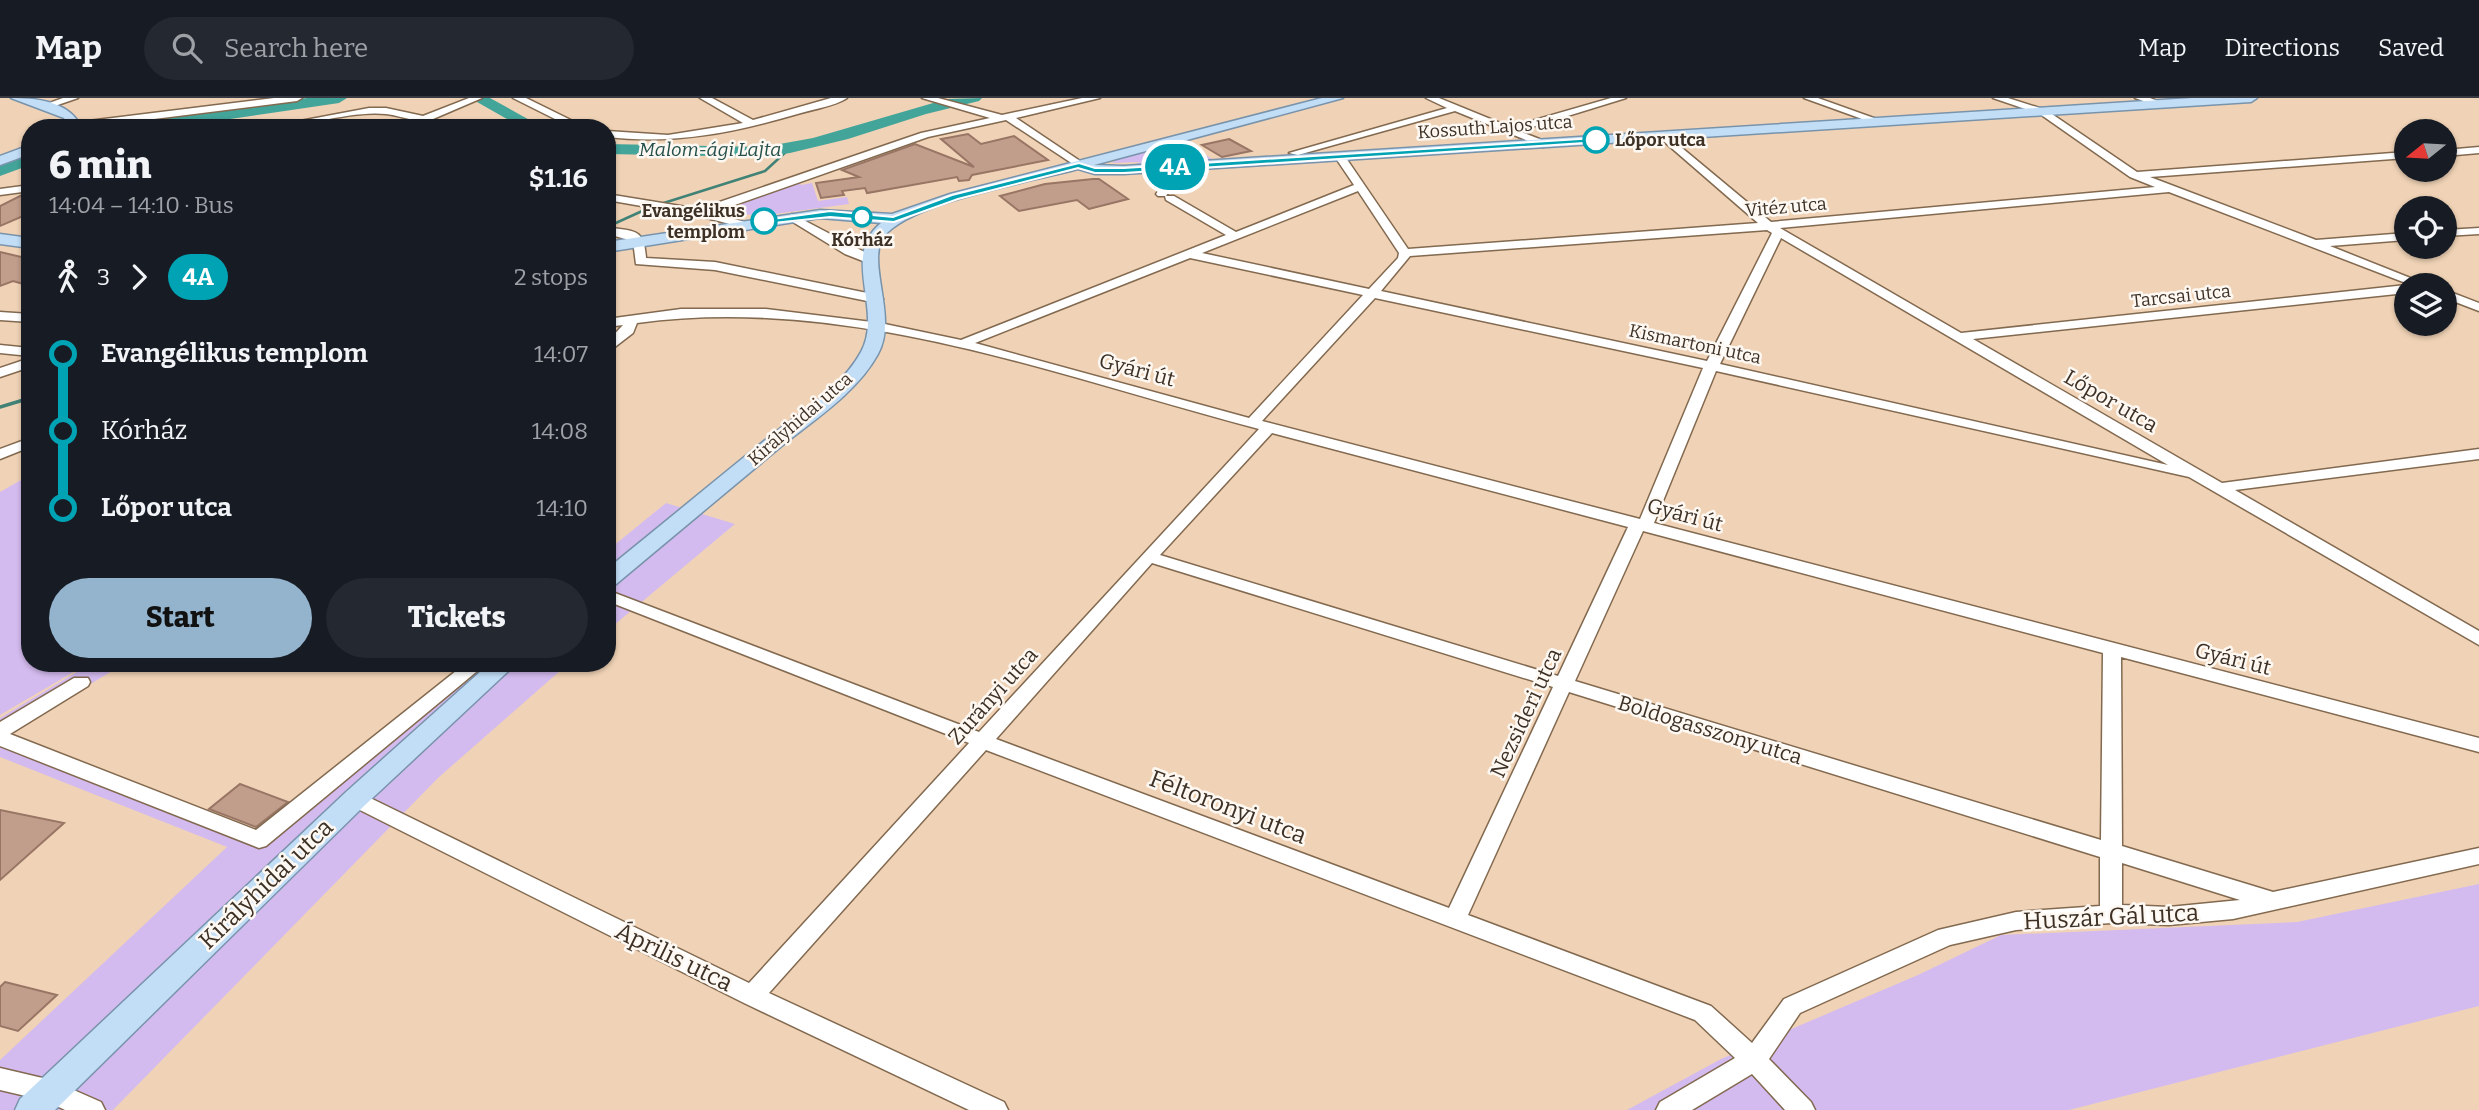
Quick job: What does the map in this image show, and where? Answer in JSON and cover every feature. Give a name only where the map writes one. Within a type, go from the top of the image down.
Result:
[{"type":"main road","points":[[17,98],[66,113],[71,119]]},
{"type":"main road","points":[[1022,179],[1107,164],[1337,98]]},
{"type":"main road","name":"Kossuth Lajos utca","points":[[1079,165],[1107,164],[1124,170],[1161,168],[2251,98]]},
{"type":"main road","points":[[0,161],[21,153]]},
{"type":"main road","points":[[880,327],[877,299],[867,259],[873,241],[894,219],[931,204],[1079,165]]},
{"type":"main road","points":[[616,245],[792,217],[830,214],[894,219]]},
{"type":"main road","points":[[0,239],[21,242]]},
{"type":"main road","name":"Királyhidai utca","points":[[616,573],[829,398],[868,356],[878,338],[880,327]]},
{"type":"main road","name":"Királyhidai utca","points":[[42,1101],[355,799],[495,672]]},
{"type":"street","points":[[46,106],[73,98]]},
{"type":"street","points":[[197,111],[226,98]]},
{"type":"street","points":[[134,119],[297,98]]},
{"type":"street","points":[[519,98],[563,119]]},
{"type":"street","points":[[705,98],[751,122]]},
{"type":"street","points":[[616,135],[693,138],[842,98]]},
{"type":"street","points":[[700,213],[925,135],[1095,98]]},
{"type":"street","points":[[1432,98],[1543,144]]},
{"type":"street","points":[[1510,130],[1621,98]]},
{"type":"street","points":[[1810,98],[1880,122]]},
{"type":"street","points":[[1998,98],[2043,111],[2134,175],[2394,274]]},
{"type":"street","points":[[2140,98],[2160,104]]},
{"type":"street","points":[[429,119],[475,99]]},
{"type":"street","points":[[932,99],[1005,117],[1079,165]]},
{"type":"street","points":[[1294,153],[1457,108]]},
{"type":"street","points":[[321,119],[386,111],[409,119]]},
{"type":"street","name":"Lőpor utca","points":[[1664,136],[1773,229],[2479,639]]},
{"type":"street","points":[[2457,152],[2479,150]]},
{"type":"street","points":[[2134,175],[2394,156]]},
{"type":"street","points":[[1340,157],[1405,253]]},
{"type":"street","points":[[1161,168],[1167,187],[1166,196],[1235,236]]},
{"type":"street","points":[[962,344],[1361,186]]},
{"type":"street","points":[[0,191],[21,189]]},
{"type":"street","name":"Vitéz utca","points":[[1405,253],[1773,229],[2169,189]]},
{"type":"street","points":[[616,199],[700,213],[741,224]]},
{"type":"street","points":[[792,217],[867,259]]},
{"type":"street","name":"Nezsideri utca","points":[[1454,921],[1641,525],[1773,229]]},
{"type":"street","points":[[2457,232],[2479,231]]},
{"type":"street","points":[[616,232],[635,236],[639,240],[640,261],[715,265],[877,299]]},
{"type":"street","points":[[2314,244],[2394,237]]},
{"type":"street","name":"Zurányi utca","points":[[752,996],[1149,557],[1404,259],[1405,253]]},
{"type":"street","name":"Kismartoni utca","points":[[1189,254],[2192,473]]},
{"type":"street","name":"Tarcsai utca","points":[[1959,337],[2394,290]]},
{"type":"street","points":[[2457,299],[2479,307]]},
{"type":"street","name":"Gyári út","points":[[616,322],[708,312],[766,313],[880,327],[962,344],[2112,650],[2479,744]]},
{"type":"street","points":[[0,316],[21,317]]},
{"type":"street","points":[[616,341],[628,330],[632,319]]},
{"type":"street","points":[[0,349],[21,351]]},
{"type":"street","points":[[0,373],[21,365]]},
{"type":"street","points":[[0,454],[21,446]]},
{"type":"street","points":[[2218,488],[2479,454]]},
{"type":"street","name":"Boldogasszony utca","points":[[1149,557],[2273,901]]},
{"type":"street","name":"Féltoronyi utca","points":[[616,599],[1454,921],[1703,1013],[1754,1060],[1801,1110]]},
{"type":"street","points":[[2111,914],[2112,650]]},
{"type":"street","name":"Királyhidai utca","points":[[0,738],[259,840],[467,672]]},
{"type":"street","points":[[0,731],[81,682]]},
{"type":"street","name":"Április utca","points":[[355,799],[752,996],[995,1110]]},
{"type":"street","name":"Huszár Gál utca","points":[[1669,1110],[1754,1060],[1793,1006],[1946,937],[2015,921],[2111,914],[2169,916],[2233,910],[2479,856]]},
{"type":"street","points":[[0,1079],[42,1101],[92,1110]]},
{"type":"shaded area","points":[[1185,141],[1212,159],[1127,167],[1141,162],[1112,163],[1118,159]]},
{"type":"shaded area","points":[[799,181],[801,185],[812,183],[818,201],[847,197],[849,204],[761,216],[722,212],[722,209],[733,203],[740,204]]},
{"type":"shaded area","points":[[21,480],[21,672],[74,672],[0,715],[0,492]]},
{"type":"shaded area","points":[[666,503],[735,524],[616,623],[616,544]]},
{"type":"shaded area","points":[[77,672],[110,672],[10,733],[257,834],[457,672],[559,672],[438,778],[113,1110],[0,1110],[0,1060],[227,847],[0,757],[0,718]]},
{"type":"shaded area","points":[[2479,884],[2479,1006],[2069,1110],[1627,1110],[1721,1059],[1918,975],[2001,935],[2297,922]]},
{"type":"building","points":[[968,134],[981,144],[1014,136],[1048,160],[972,175],[969,180],[959,181],[957,177],[867,193],[865,188],[842,191],[844,195],[821,198],[816,183],[859,177],[842,170],[915,144],[974,167],[941,139]]},
{"type":"building","points":[[1229,139],[1251,151],[1222,157],[1202,145]]},
{"type":"building","points":[[1099,179],[1128,199],[1089,209],[1077,200],[1019,211],[1000,196],[1045,184]]},
{"type":"building","points":[[21,196],[21,217],[0,226],[0,206]]},
{"type":"building","points":[[0,252],[21,257],[21,283],[13,281],[0,286]]},
{"type":"building","points":[[240,784],[288,802],[256,827],[209,809]]},
{"type":"building","points":[[0,810],[64,823],[0,880]]},
{"type":"building","points":[[5,982],[57,995],[18,1031],[0,1026],[0,987]]},
{"type":"waterway","name":"Malom-ági Lajta","points":[[195,119],[339,98]]},
{"type":"waterway","name":"Malom-ági Lajta","points":[[478,98],[519,119]]},
{"type":"waterway","name":"Malom-ági Lajta","points":[[616,149],[763,152],[816,143],[920,110],[974,98]]},
{"type":"waterway","points":[[616,223],[651,207],[765,171],[788,150]]},
{"type":"waterway","name":"Malom-ági Lajta","points":[[0,171],[21,163]]},
{"type":"waterway","points":[[0,407],[21,401]]},
{"type":"bus line","name":"4A","points":[[764,221],[820,214],[894,219],[955,197],[1079,165],[1106,171],[1596,140]]},
{"type":"place","name":"Lőpor utca","points":[[1596,140]]},
{"type":"place","name":"Kórház","points":[[862,217]]},
{"type":"place","name":"Evangélikus templom","points":[[764,221]]}]
